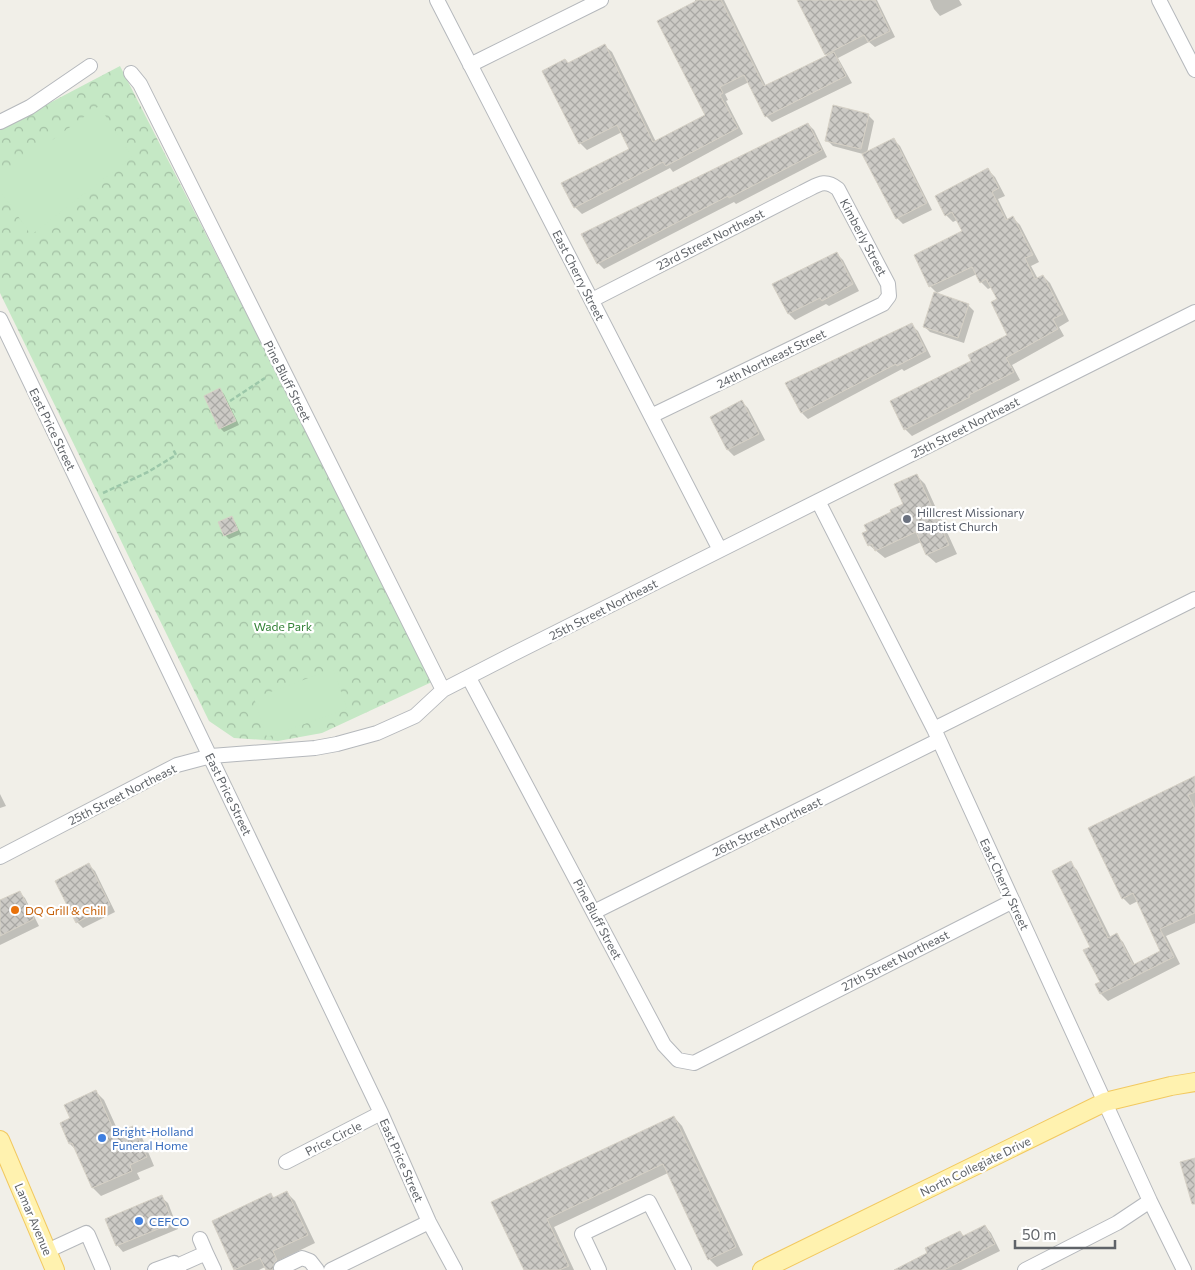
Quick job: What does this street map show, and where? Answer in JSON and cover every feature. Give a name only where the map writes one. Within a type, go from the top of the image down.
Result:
[{"type":"main road","name":"North Collegiate Drive","points":[[762,1270],[1105,1102],[1195,1082]]},
{"type":"main road","name":"Lamar Avenue","points":[[0,1140],[56,1270]]},
{"type":"street","name":"East Cherry Street","points":[[437,0],[720,550]]},
{"type":"street","points":[[470,64],[601,0]]},
{"type":"street","points":[[1158,0],[1195,70]]},
{"type":"street","points":[[0,122],[30,107],[90,66]]},
{"type":"street","name":"Pine Bluff Street","points":[[131,73],[144,93],[443,690]]},
{"type":"street","name":"23rd Street Northeast","points":[[592,300],[803,192],[824,183],[830,183]]},
{"type":"street","name":"Kimberly Street","points":[[830,183],[838,189],[888,284],[889,296]]},
{"type":"street","name":"24th Northeast Street","points":[[651,416],[883,304],[889,296]]},
{"type":"street","name":"25th Street Northeast","points":[[0,857],[177,765],[211,756],[315,748],[345,742],[377,733],[415,716],[443,690],[512,654],[1195,312]]},
{"type":"street","name":"East Price Street","points":[[0,319],[381,1113],[429,1222],[455,1270]]},
{"type":"street","name":"East Cherry Street","points":[[818,501],[936,735],[1150,1201],[1184,1270]]},
{"type":"street","name":"26th Street Northeast","points":[[594,912],[1195,599]]},
{"type":"street","name":"Pine Bluff Street","points":[[469,678],[664,1045],[678,1060],[694,1063],[777,1020]]},
{"type":"street","name":"27th Street Northeast","points":[[777,1020],[1013,901]]},
{"type":"street","name":"Price Circle","points":[[286,1162],[381,1113]]},
{"type":"street","points":[[1025,1270],[1117,1223],[1150,1201]]},
{"type":"street","points":[[599,1270],[582,1234],[649,1202],[684,1270]]},
{"type":"street","points":[[331,1270],[429,1222]]},
{"type":"street","points":[[47,1251],[86,1233],[103,1270]]},
{"type":"street","points":[[200,1239],[214,1270]]},
{"type":"street","points":[[157,1270],[170,1263],[174,1263],[178,1268],[206,1253]]},
{"type":"street","points":[[280,1268],[302,1258],[310,1261],[318,1270]]},
{"type":"path","points":[[230,402],[265,378]]},
{"type":"path","points":[[103,493],[148,472],[176,455],[172,449]]},
{"type":"green space","name":"Wade Park","points":[[120,66],[434,681],[322,733],[278,741],[234,738],[209,721],[0,293],[0,129]]},
{"type":"green space","points":[[99,106],[132,157],[31,235],[0,190],[0,178]]},
{"type":"green space","points":[[333,669],[347,709],[267,737],[254,698]]},
{"type":"building","points":[[698,0],[721,0],[764,86],[834,52],[846,76],[765,117],[744,75],[720,87],[723,93],[720,95],[738,128],[666,166],[663,162],[574,208],[561,183],[629,149],[617,125],[579,144],[542,71],[565,59],[568,63],[605,44],[653,142],[705,115],[657,21]]},
{"type":"building","points":[[797,0],[875,0],[890,31],[868,42],[864,35],[825,55]]},
{"type":"building","points":[[833,105],[869,114],[861,149],[825,141]]},
{"type":"building","points":[[808,123],[822,150],[597,264],[581,234]]},
{"type":"building","points":[[894,138],[927,203],[896,219],[862,154]]},
{"type":"building","points":[[988,168],[999,188],[992,192],[1006,220],[1013,216],[1033,255],[1025,258],[1035,279],[1043,275],[1063,314],[1053,319],[1058,329],[1006,358],[1014,372],[969,395],[970,397],[904,430],[890,401],[971,361],[968,355],[1007,335],[991,302],[997,299],[986,279],[980,283],[972,267],[929,287],[914,255],[962,231],[952,212],[945,216],[935,196]]},
{"type":"building","points":[[837,252],[853,284],[822,301],[820,298],[788,314],[772,284]]},
{"type":"building","points":[[934,292],[969,304],[958,338],[923,327]]},
{"type":"building","points":[[912,323],[926,351],[897,366],[896,364],[801,413],[785,383]]},
{"type":"building","points":[[220,388],[236,421],[219,429],[204,396]]},
{"type":"building","points":[[742,400],[759,434],[727,450],[710,417]]},
{"type":"building","name":"Hillcrest Missionary Baptist Church","points":[[917,474],[949,545],[926,555],[916,532],[875,551],[872,544],[868,546],[862,533],[867,531],[864,525],[903,504],[894,484]]},
{"type":"building","points":[[232,516],[238,530],[224,536],[218,522]]},
{"type":"building","points":[[1195,776],[1195,792],[1188,795],[1195,809],[1195,913],[1160,929],[1174,957],[1100,994],[1095,984],[1100,982],[1083,950],[1090,947],[1052,871],[1071,861],[1108,938],[1117,933],[1133,965],[1160,951],[1133,893],[1122,899],[1088,828]]},
{"type":"building","points":[[89,863],[110,905],[76,923],[55,881]]},
{"type":"building","name":"DQ Grill & Chill","points":[[20,891],[34,919],[0,936],[0,900]]},
{"type":"building","name":"Bright-Holland Funeral Home","points":[[96,1090],[115,1133],[133,1126],[147,1157],[130,1165],[132,1171],[92,1188],[72,1143],[69,1144],[60,1123],[70,1118],[64,1105]]},
{"type":"building","points":[[674,1116],[736,1247],[708,1260],[663,1164],[547,1219],[569,1266],[559,1270],[524,1270],[491,1202]]},
{"type":"building","points":[[1195,1158],[1195,1204],[1192,1204],[1180,1162]]},
{"type":"building","points":[[287,1191],[308,1235],[273,1251],[277,1260],[274,1263],[273,1270],[266,1270],[260,1258],[234,1270],[212,1221],[271,1193],[273,1198]]},
{"type":"building","name":"CEFCO","points":[[162,1195],[173,1223],[116,1246],[105,1219]]},
{"type":"building","points":[[985,1225],[995,1244],[944,1270],[894,1270],[927,1253],[925,1248],[960,1231],[963,1236]]},
{"type":"place","name":"Hillcrest Missionary Baptist Church","points":[[907,519]]},
{"type":"place","name":"DQ Grill & Chill","points":[[15,910]]},
{"type":"place","name":"Bright-Holland Funeral Home","points":[[102,1138]]},
{"type":"place","name":"CEFCO","points":[[139,1221]]}]
